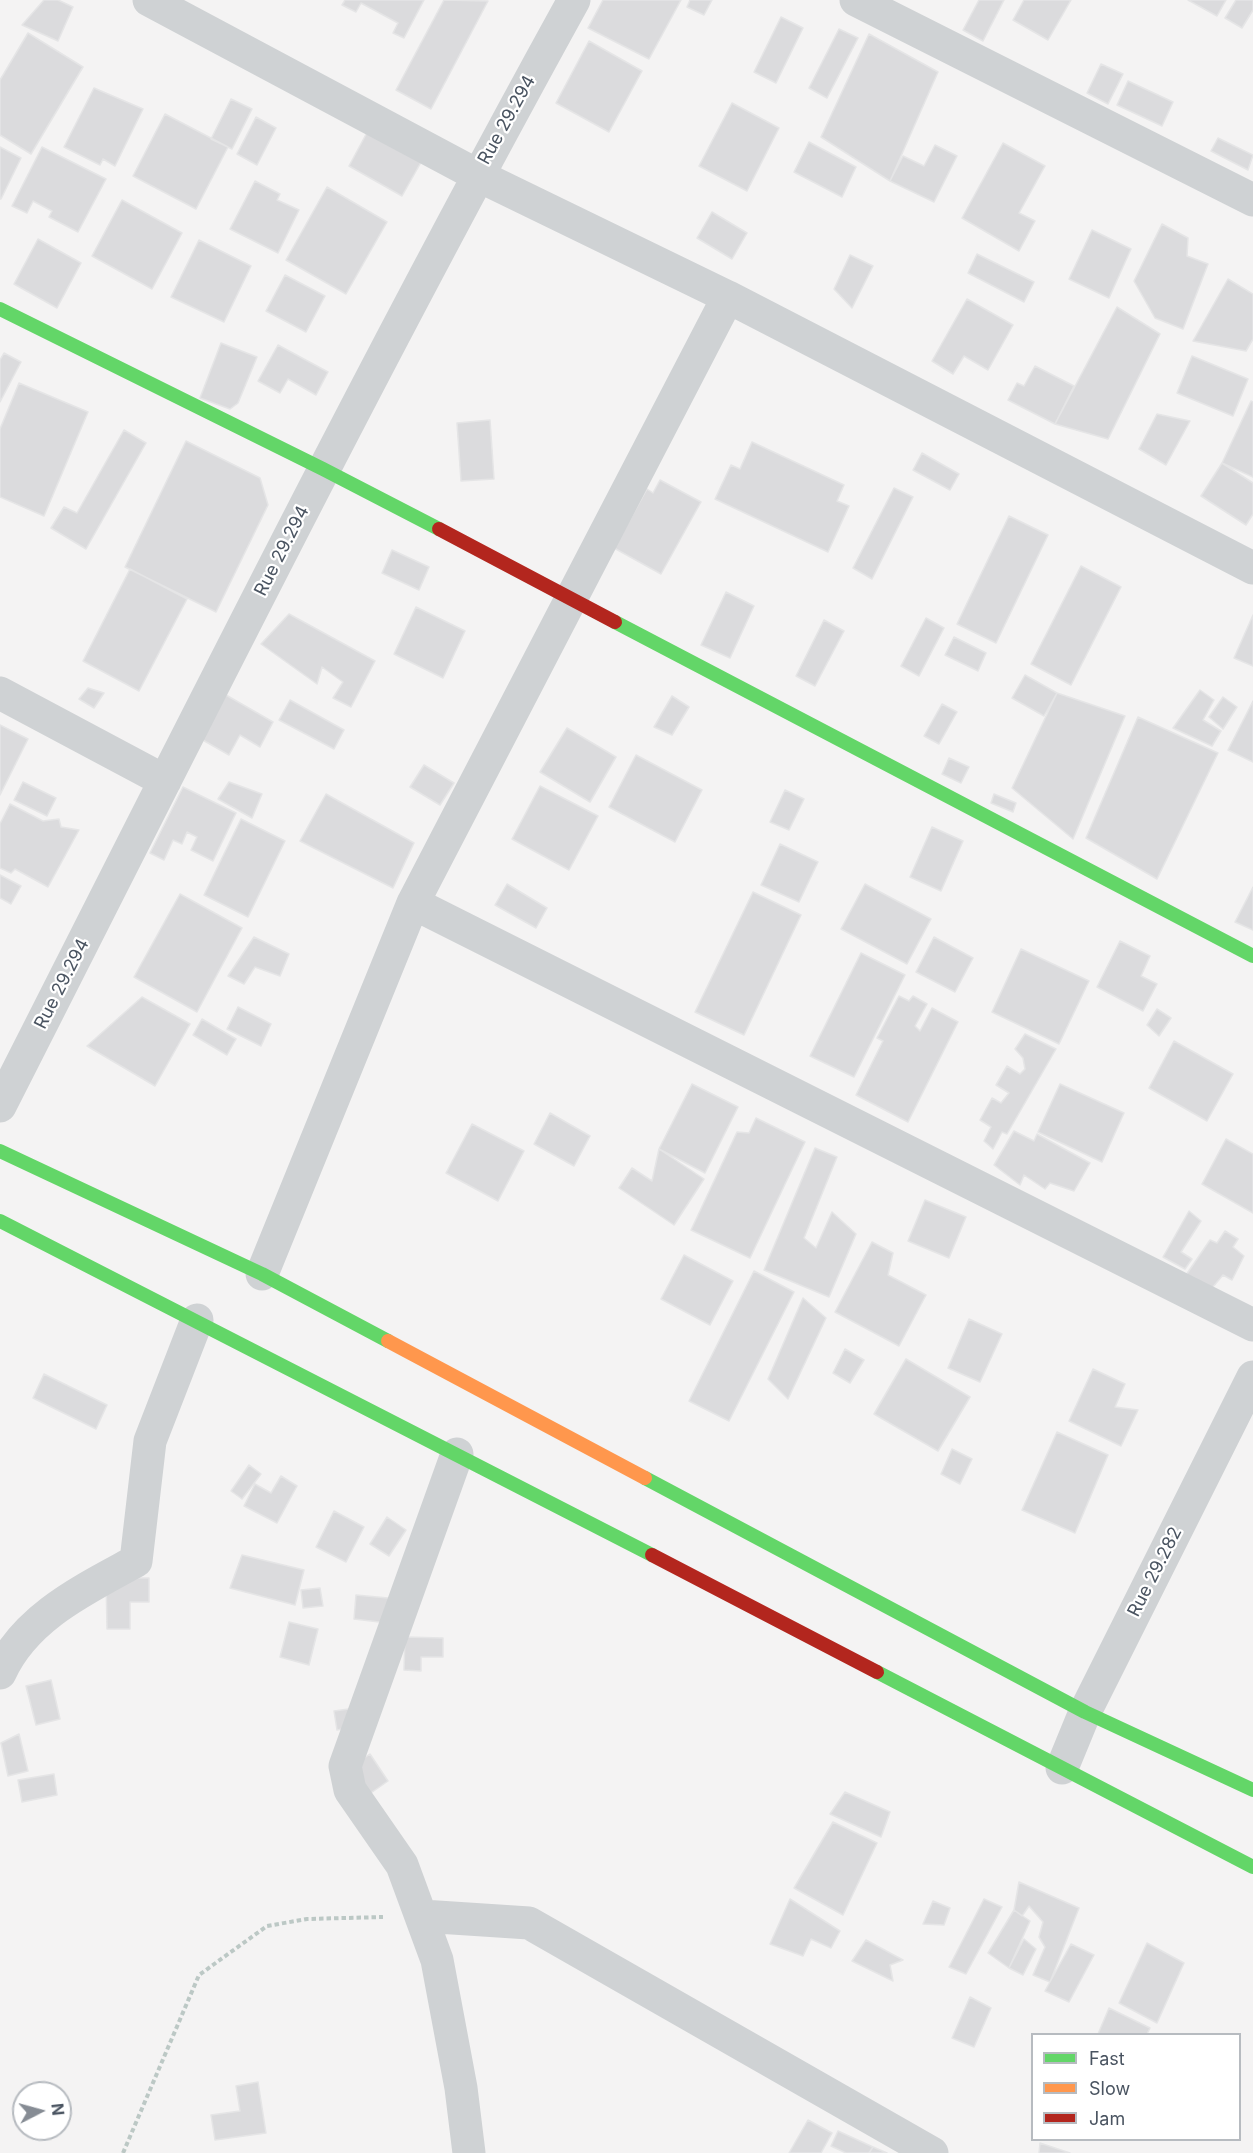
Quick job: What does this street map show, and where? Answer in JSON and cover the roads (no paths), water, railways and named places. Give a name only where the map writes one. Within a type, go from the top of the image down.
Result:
[{"type":"main road","points":[[0,309],[323,469],[570,601],[1253,956]]},
{"type":"main road","points":[[0,1151],[262,1274],[1085,1712],[1253,1790]]},
{"type":"main road","points":[[0,1221],[457,1454],[1253,1867]]},
{"type":"street","points":[[149,0],[477,175],[728,297],[1253,568]]},
{"type":"street","name":"Rue 29.294","points":[[0,1106],[323,469],[477,175],[574,0]]},
{"type":"street","points":[[856,0],[1253,200]]},
{"type":"street","points":[[262,1274],[413,903],[728,297]]},
{"type":"street","points":[[0,693],[165,781]]},
{"type":"street","points":[[413,903],[1253,1325]]},
{"type":"street","points":[[3,1657],[71,1596],[136,1561],[150,1441],[196,1320]]},
{"type":"street","name":"Rue 29.282","points":[[1062,1768],[1085,1712],[1253,1377]]},
{"type":"street","points":[[457,1454],[345,1766],[350,1790],[402,1865],[437,1960],[461,2088],[469,2153]]},
{"type":"street","points":[[422,1916],[529,1923],[932,2153]]}]
